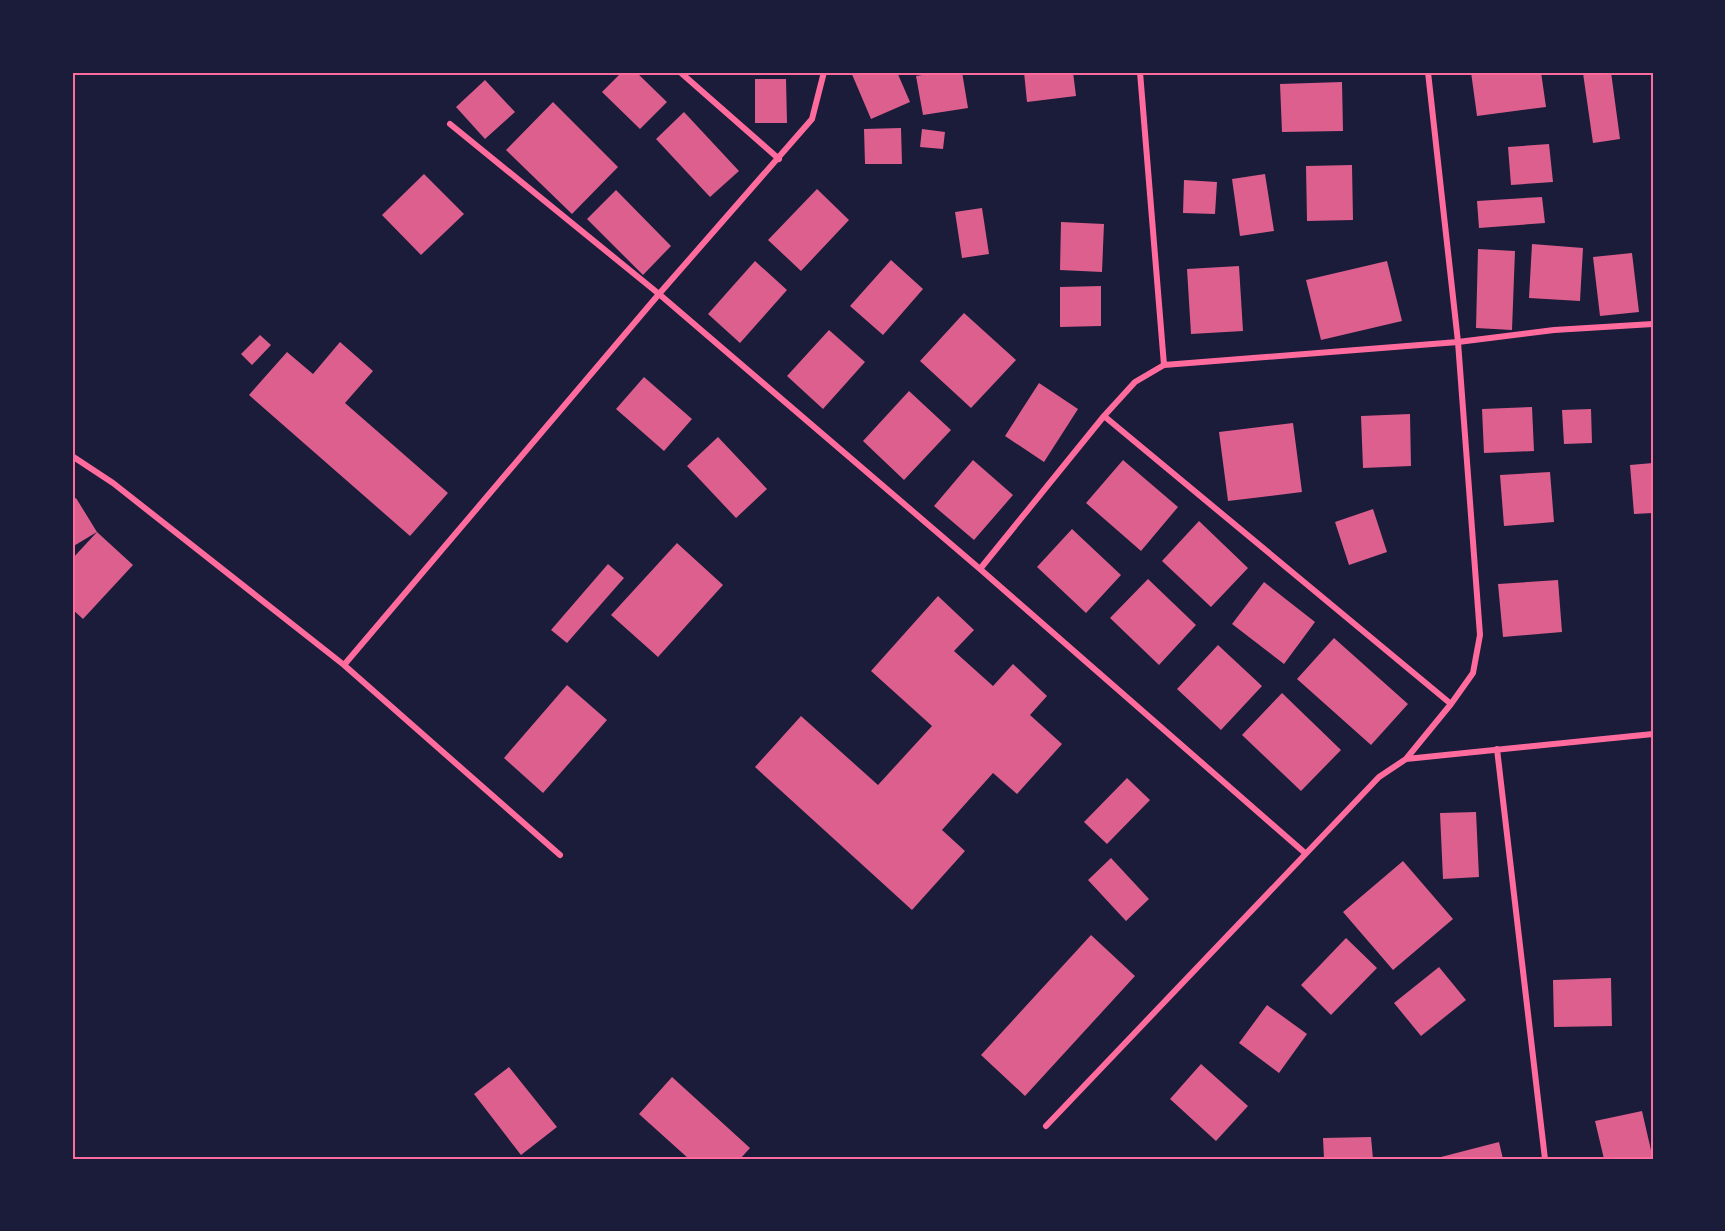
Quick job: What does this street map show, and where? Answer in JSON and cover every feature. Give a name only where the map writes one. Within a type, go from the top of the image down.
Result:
[{"type":"street","points":[[680,72],[779,159]]},
{"type":"street","points":[[344,665],[812,119],[824,72]]},
{"type":"street","points":[[1140,72],[1164,365]]},
{"type":"street","points":[[1046,1126],[1378,777],[1406,759],[1473,673],[1480,635],[1458,342],[1428,72]]},
{"type":"street","points":[[450,124],[660,294],[1305,853]]},
{"type":"street","points":[[980,569],[1104,416],[1135,382],[1164,365],[1458,342],[1554,330],[1653,324]]},
{"type":"street","points":[[1104,416],[1451,704]]},
{"type":"street","points":[[72,456],[113,483],[344,665],[560,855]]},
{"type":"street","points":[[1406,759],[1653,734]]},
{"type":"street","points":[[1497,749],[1545,1159]]},
{"type":"building","points":[[622,72],[636,72],[667,102],[640,129],[602,92]]},
{"type":"building","points":[[851,72],[897,72],[910,102],[871,119]]},
{"type":"building","points":[[941,72],[962,72],[968,108],[923,115],[916,76]]},
{"type":"building","points":[[1024,72],[1073,72],[1076,96],[1027,102]]},
{"type":"building","points":[[1471,72],[1541,72],[1546,107],[1477,116]]},
{"type":"building","points":[[1611,72],[1620,139],[1593,143],[1583,73]]},
{"type":"building","points":[[755,79],[786,79],[787,123],[755,123]]},
{"type":"building","points":[[485,80],[515,112],[485,139],[456,107]]},
{"type":"building","points":[[1342,82],[1343,131],[1282,132],[1280,84]]},
{"type":"building","points":[[553,102],[618,167],[572,214],[506,150]]},
{"type":"building","points":[[684,112],[739,171],[710,197],[656,139]]},
{"type":"building","points":[[901,128],[902,164],[865,164],[864,129]]},
{"type":"building","points":[[922,129],[945,132],[943,149],[920,147]]},
{"type":"building","points":[[1549,144],[1553,182],[1511,185],[1508,147]]},
{"type":"building","points":[[1352,165],[1353,220],[1307,221],[1306,166]]},
{"type":"building","points":[[424,174],[464,214],[421,255],[382,215]]},
{"type":"building","points":[[1265,174],[1274,231],[1240,236],[1232,179]]},
{"type":"building","points":[[1184,180],[1217,182],[1215,214],[1183,213]]},
{"type":"building","points":[[817,189],[849,220],[801,271],[768,240]]},
{"type":"building","points":[[616,190],[671,246],[643,275],[587,219]]},
{"type":"building","points":[[1542,197],[1545,223],[1479,228],[1477,201]]},
{"type":"building","points":[[982,208],[989,254],[962,258],[955,212]]},
{"type":"building","points":[[1061,222],[1104,224],[1102,272],[1060,270]]},
{"type":"building","points":[[1532,244],[1583,248],[1580,301],[1529,298]]},
{"type":"building","points":[[1478,249],[1515,251],[1512,330],[1476,328]]},
{"type":"building","points":[[1632,253],[1639,312],[1600,316],[1593,257]]},
{"type":"building","points":[[891,260],[923,289],[883,335],[850,306]]},
{"type":"building","points":[[755,261],[787,290],[740,343],[708,314]]},
{"type":"building","points":[[1387,261],[1402,321],[1321,340],[1306,280]]},
{"type":"building","points":[[1239,266],[1243,331],[1191,334],[1187,269]]},
{"type":"building","points":[[1101,286],[1101,326],[1060,327],[1060,287]]},
{"type":"building","points":[[964,313],[1016,360],[971,408],[920,361]]},
{"type":"building","points":[[829,330],[865,362],[823,409],[787,376]]},
{"type":"building","points":[[260,335],[271,345],[252,365],[241,354]]},
{"type":"building","points":[[340,342],[373,371],[345,403],[448,493],[410,536],[249,395],[287,352],[313,374]]},
{"type":"building","points":[[644,377],[692,419],[664,451],[616,409]]},
{"type":"building","points":[[1039,383],[1078,409],[1044,462],[1005,436]]},
{"type":"building","points":[[909,391],[951,430],[904,480],[863,441]]},
{"type":"building","points":[[1532,407],[1534,451],[1484,453],[1482,409]]},
{"type":"building","points":[[1591,409],[1592,443],[1564,444],[1562,410]]},
{"type":"building","points":[[1410,414],[1411,466],[1363,468],[1361,416]]},
{"type":"building","points":[[1293,423],[1302,492],[1228,501],[1219,432]]},
{"type":"building","points":[[718,437],[767,489],[736,518],[687,466]]},
{"type":"building","points":[[973,460],[1013,495],[974,540],[934,506]]},
{"type":"building","points":[[1123,460],[1178,507],[1141,551],[1086,503]]},
{"type":"building","points":[[1653,463],[1653,513],[1634,514],[1630,465]]},
{"type":"building","points":[[1550,472],[1554,522],[1504,526],[1500,475]]},
{"type":"building","points":[[76,498],[97,532],[72,547],[72,500]]},
{"type":"building","points":[[1373,509],[1387,552],[1349,565],[1335,522]]},
{"type":"building","points":[[1199,521],[1248,568],[1211,607],[1162,561]]},
{"type":"building","points":[[1072,529],[1121,575],[1086,613],[1037,567]]},
{"type":"building","points":[[97,532],[133,565],[83,619],[72,609],[72,559]]},
{"type":"building","points":[[677,543],[723,585],[658,657],[611,615]]},
{"type":"building","points":[[608,564],[624,578],[567,643],[551,630]]},
{"type":"building","points":[[1148,579],[1196,625],[1159,665],[1110,618]]},
{"type":"building","points":[[1558,580],[1562,632],[1503,637],[1498,584]]},
{"type":"building","points":[[1264,582],[1315,622],[1284,664],[1232,624]]},
{"type":"building","points":[[938,596],[974,630],[954,651],[993,686],[1013,664],[1047,696],[1030,715],[1062,744],[1017,794],[993,773],[942,830],[965,851],[912,910],[755,767],[801,716],[878,785],[932,726],[871,671]]},
{"type":"building","points":[[1334,638],[1408,704],[1371,745],[1297,679]]},
{"type":"building","points":[[1218,645],[1262,686],[1221,730],[1177,689]]},
{"type":"building","points":[[567,685],[607,720],[543,793],[504,758]]},
{"type":"building","points":[[1282,693],[1341,750],[1301,791],[1242,735]]},
{"type":"building","points":[[1127,778],[1150,800],[1107,844],[1084,822]]},
{"type":"building","points":[[1476,812],[1479,877],[1443,879],[1440,813]]},
{"type":"building","points":[[1111,858],[1149,899],[1126,921],[1088,880]]},
{"type":"building","points":[[1403,861],[1453,919],[1393,970],[1343,912]]},
{"type":"building","points":[[1091,935],[1135,976],[1025,1096],[981,1055]]},
{"type":"building","points":[[1346,938],[1377,968],[1331,1015],[1301,985]]},
{"type":"building","points":[[1439,967],[1466,1000],[1421,1036],[1394,1003]]},
{"type":"building","points":[[1611,978],[1612,1026],[1554,1027],[1553,980]]},
{"type":"building","points":[[1267,1005],[1307,1034],[1279,1073],[1239,1043]]},
{"type":"building","points":[[1201,1064],[1248,1106],[1216,1141],[1170,1099]]},
{"type":"building","points":[[509,1067],[557,1127],[521,1155],[474,1094]]},
{"type":"building","points":[[672,1077],[750,1148],[740,1159],[689,1159],[639,1114]]},
{"type":"building","points":[[1642,1111],[1653,1159],[1604,1159],[1595,1121]]},
{"type":"building","points":[[1371,1137],[1373,1159],[1324,1159],[1323,1138]]},
{"type":"building","points":[[1499,1142],[1503,1159],[1437,1158]]}]
